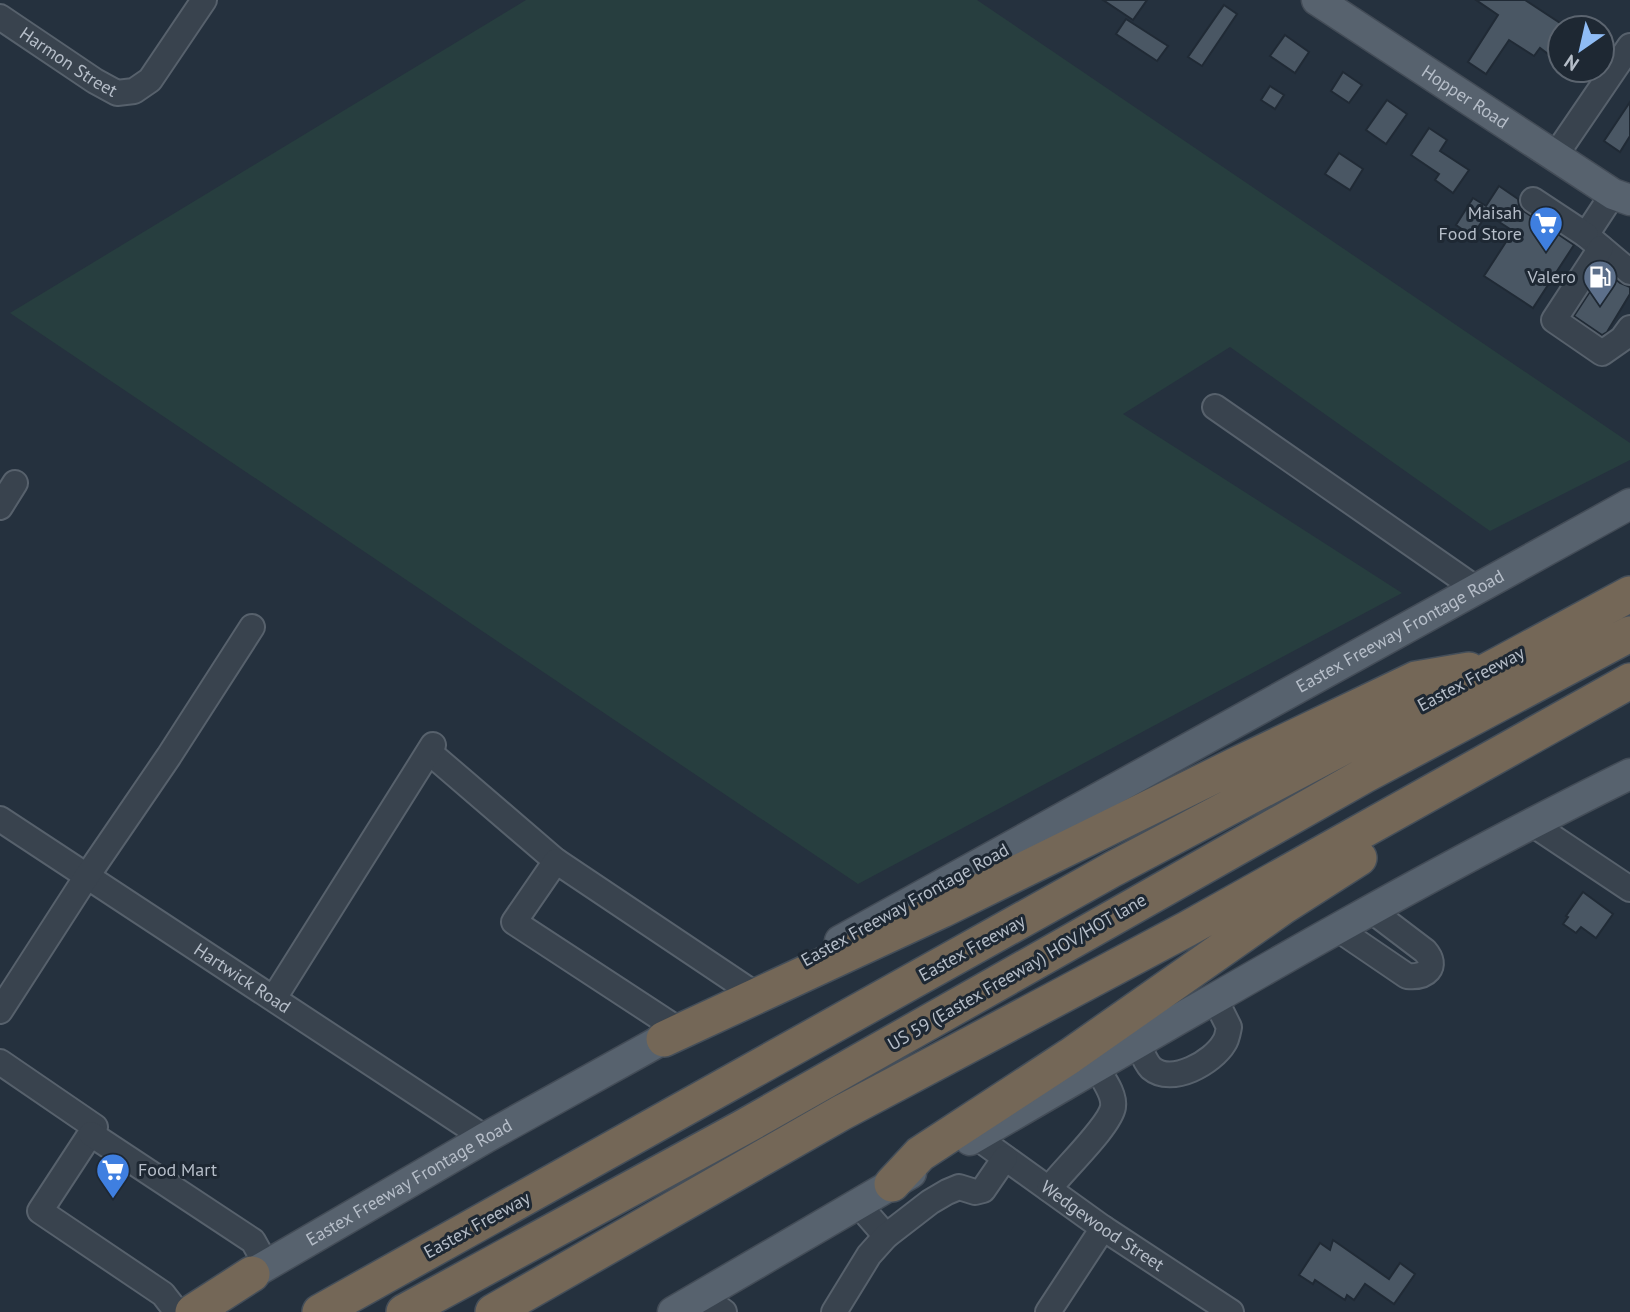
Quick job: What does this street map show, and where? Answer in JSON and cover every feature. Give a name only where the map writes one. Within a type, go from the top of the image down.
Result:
[{"type":"highway","name":"Eastex Freeway","points":[[320,1312],[1113,869],[1630,594]]},
{"type":"highway","name":"US 59 (Eastex Freeway) HOV/HOT lane","points":[[404,1312],[742,1128],[1365,775],[1630,634]]},
{"type":"highway","points":[[671,1035],[942,910],[1236,765],[1416,680],[1500,664]]},
{"type":"highway","points":[[892,1184],[920,1154],[1070,1056],[1284,906],[1630,682]]},
{"type":"highway","points":[[494,1312],[841,1113],[1187,929],[1630,682]]},
{"type":"highway","points":[[193,1312],[259,1270]]},
{"type":"main road","name":"Hopper Road","points":[[1317,0],[1622,197],[1630,220]]},
{"type":"main road","name":"Eastex Freeway Frontage Road","points":[[183,1312],[485,1138],[1630,504]]},
{"type":"main road","points":[[673,1312],[713,1304],[858,1204],[975,1136],[1371,910],[1531,823],[1630,774]]},
{"type":"street","name":"Harmon Street","points":[[0,17],[117,93],[134,91],[150,80],[197,9]]},
{"type":"street","points":[[1555,156],[1630,46]]},
{"type":"street","points":[[1622,197],[1594,241],[1554,320],[1602,352],[1622,339],[1630,328]]},
{"type":"street","points":[[1534,200],[1594,241],[1630,272]]},
{"type":"street","points":[[1215,407],[1475,589]]},
{"type":"street","points":[[0,506],[15,483]]},
{"type":"street","points":[[0,1011],[252,627]]},
{"type":"street","points":[[274,998],[431,749],[556,861],[750,991]]},
{"type":"street","name":"Hartwick Road","points":[[0,819],[485,1138]]},
{"type":"street","points":[[1531,823],[1630,889]]},
{"type":"street","points":[[556,861],[514,922],[671,1035]]},
{"type":"street","points":[[1338,929],[1408,976],[1425,974],[1431,965],[1431,958],[1371,910]]},
{"type":"street","points":[[1138,1044],[1151,1068],[1166,1075],[1184,1073],[1209,1061],[1225,1042],[1229,1027],[1215,999]]},
{"type":"street","points":[[0,1062],[95,1127],[40,1211],[163,1294],[177,1312]]},
{"type":"street","points":[[1049,1189],[1103,1127],[1113,1108],[1110,1092],[1096,1067]]},
{"type":"street","points":[[91,1134],[253,1241],[259,1270]]},
{"type":"street","name":"Wedgewood Street","points":[[975,1136],[1103,1228],[1231,1312]]},
{"type":"street","points":[[834,1312],[869,1255],[886,1236],[947,1192],[959,1187],[975,1192],[983,1190],[1005,1158]]},
{"type":"street","points":[[858,1204],[886,1236]]},
{"type":"street","points":[[1048,1312],[1103,1228]]},
{"type":"green space","points":[[526,0],[977,0],[1630,443],[1630,460],[1490,531],[1230,347],[1123,414],[1402,593],[858,884],[10,313]]},
{"type":"building","points":[[1103,0],[1147,0],[1133,20]]},
{"type":"building","points":[[1476,0],[1525,0],[1546,14],[1546,52],[1540,48],[1534,56],[1509,40],[1486,74],[1468,62],[1498,15]]},
{"type":"building","points":[[1224,5],[1237,14],[1202,66],[1188,57]]},
{"type":"building","points":[[1126,19],[1168,46],[1157,61],[1116,34]]},
{"type":"building","points":[[1285,35],[1309,52],[1295,73],[1270,56]]},
{"type":"building","points":[[1343,72],[1362,85],[1349,103],[1331,91]]},
{"type":"building","points":[[1270,86],[1284,95],[1275,109],[1261,100]]},
{"type":"building","points":[[1387,100],[1407,114],[1386,144],[1366,130]]},
{"type":"building","points":[[1630,102],[1630,136],[1620,152],[1604,141]]},
{"type":"building","points":[[1429,128],[1447,140],[1440,151],[1469,170],[1453,193],[1435,180],[1439,174],[1411,155]]},
{"type":"building","points":[[1339,153],[1363,169],[1350,190],[1325,174]]},
{"type":"building","points":[[1499,186],[1518,199],[1519,206],[1525,212],[1574,245],[1533,308],[1484,276],[1513,231],[1487,214],[1472,236],[1456,225],[1473,198],[1486,206]]},
{"type":"building","name":"Valero","points":[[1604,270],[1620,283],[1630,287],[1630,294],[1607,332],[1602,335],[1574,316]]},
{"type":"building","points":[[1583,892],[1613,914],[1596,938],[1581,927],[1576,933],[1563,924]]},
{"type":"building","points":[[1333,1240],[1389,1279],[1400,1263],[1415,1274],[1394,1304],[1365,1284],[1354,1300],[1347,1295],[1345,1300],[1315,1280],[1313,1284],[1299,1275],[1320,1243],[1330,1250]]},
{"type":"place","name":"Maisah Food Store","points":[[1546,253]]},
{"type":"place","name":"Valero","points":[[1600,307]]},
{"type":"place","name":"Food Mart","points":[[113,1200]]}]
